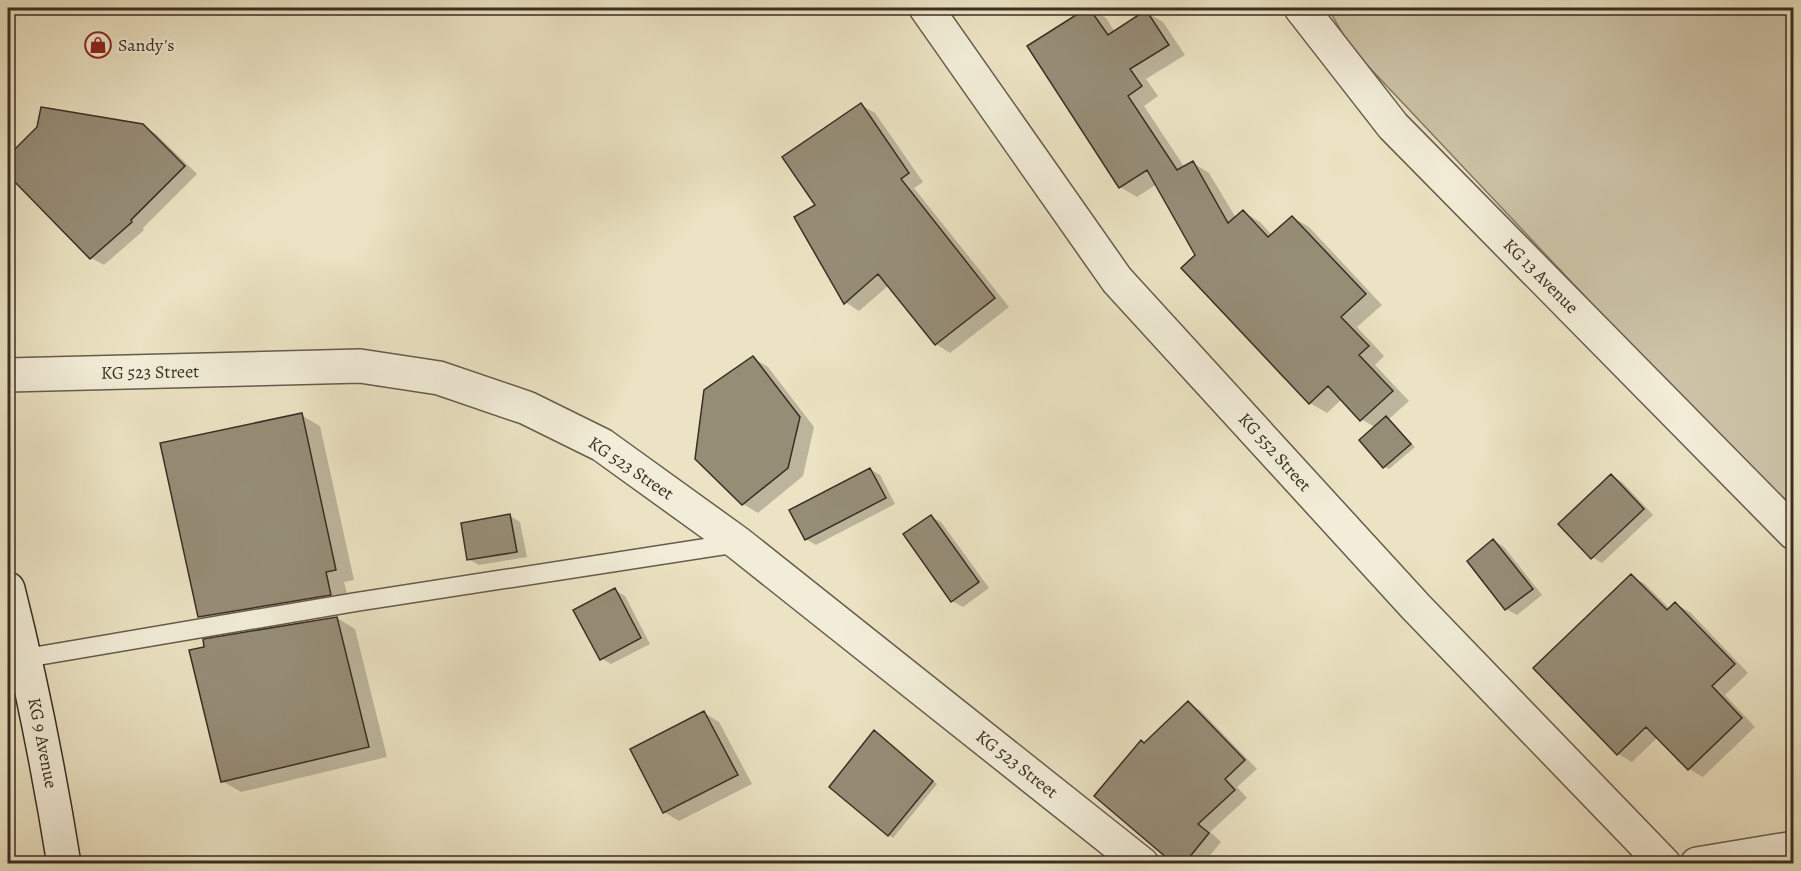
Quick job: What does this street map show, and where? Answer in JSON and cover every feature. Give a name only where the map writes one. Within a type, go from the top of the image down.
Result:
[{"type":"street","name":"KG 552 Street","points":[[926,8],[1117,280],[1416,607],[1664,864]]},
{"type":"street","name":"KG 13 Avenue","points":[[1301,8],[1393,126],[1794,533]]},
{"type":"street","name":"KG 523 Street","points":[[8,375],[360,366],[439,378],[527,408],[602,445],[738,543],[1142,864]]},
{"type":"street","name":"KG 9 Avenue","points":[[8,589],[26,658],[64,864]]},
{"type":"street","points":[[1697,864],[1794,848]]},
{"type":"lane","points":[[26,658],[356,602],[738,543]]},
{"type":"shaded area","points":[[1328,8],[1793,8],[1793,517],[1351,48]]},
{"type":"building","points":[[1087,8],[1108,35],[1146,10],[1169,45],[1130,69],[1142,86],[1128,96],[1177,170],[1193,161],[1228,223],[1243,210],[1268,237],[1292,216],[1366,294],[1341,317],[1369,346],[1359,355],[1393,391],[1360,421],[1328,386],[1309,404],[1181,268],[1195,255],[1147,170],[1119,188],[1027,46]]},
{"type":"building","points":[[861,103],[909,173],[901,179],[995,298],[935,345],[878,274],[844,304],[794,217],[815,205],[782,157]]},
{"type":"building","points":[[41,107],[143,124],[185,166],[131,220],[132,222],[90,259],[8,175],[8,156],[37,127]]},
{"type":"building","points":[[753,356],[800,417],[788,468],[742,505],[695,459],[704,390]]},
{"type":"building","points":[[302,413],[336,570],[326,572],[331,595],[198,617],[160,443]]},
{"type":"building","points":[[1386,416],[1411,444],[1383,468],[1359,440]]},
{"type":"building","points":[[870,468],[886,498],[805,540],[789,510]]},
{"type":"building","points":[[1611,474],[1644,509],[1591,559],[1558,524]]},
{"type":"building","points":[[510,514],[517,552],[467,560],[461,523]]},
{"type":"building","points":[[931,515],[979,582],[951,602],[903,534]]},
{"type":"building","points":[[1493,539],[1533,589],[1505,610],[1467,561]]},
{"type":"building","points":[[1631,574],[1667,610],[1675,602],[1735,664],[1712,686],[1742,718],[1688,770],[1646,727],[1617,755],[1533,668]]},
{"type":"building","points":[[615,588],[641,638],[600,660],[573,610]]},
{"type":"building","points":[[337,617],[369,747],[221,782],[189,650],[204,647],[203,639]]},
{"type":"building","points":[[1188,701],[1245,760],[1225,779],[1235,790],[1198,824],[1209,833],[1184,864],[1174,864],[1094,796],[1141,740],[1144,743]]},
{"type":"building","points":[[704,711],[738,775],[663,813],[630,749]]},
{"type":"building","points":[[874,730],[933,781],[888,836],[829,787]]},
{"type":"place","name":"Sandy's","points":[[98,45]]}]
